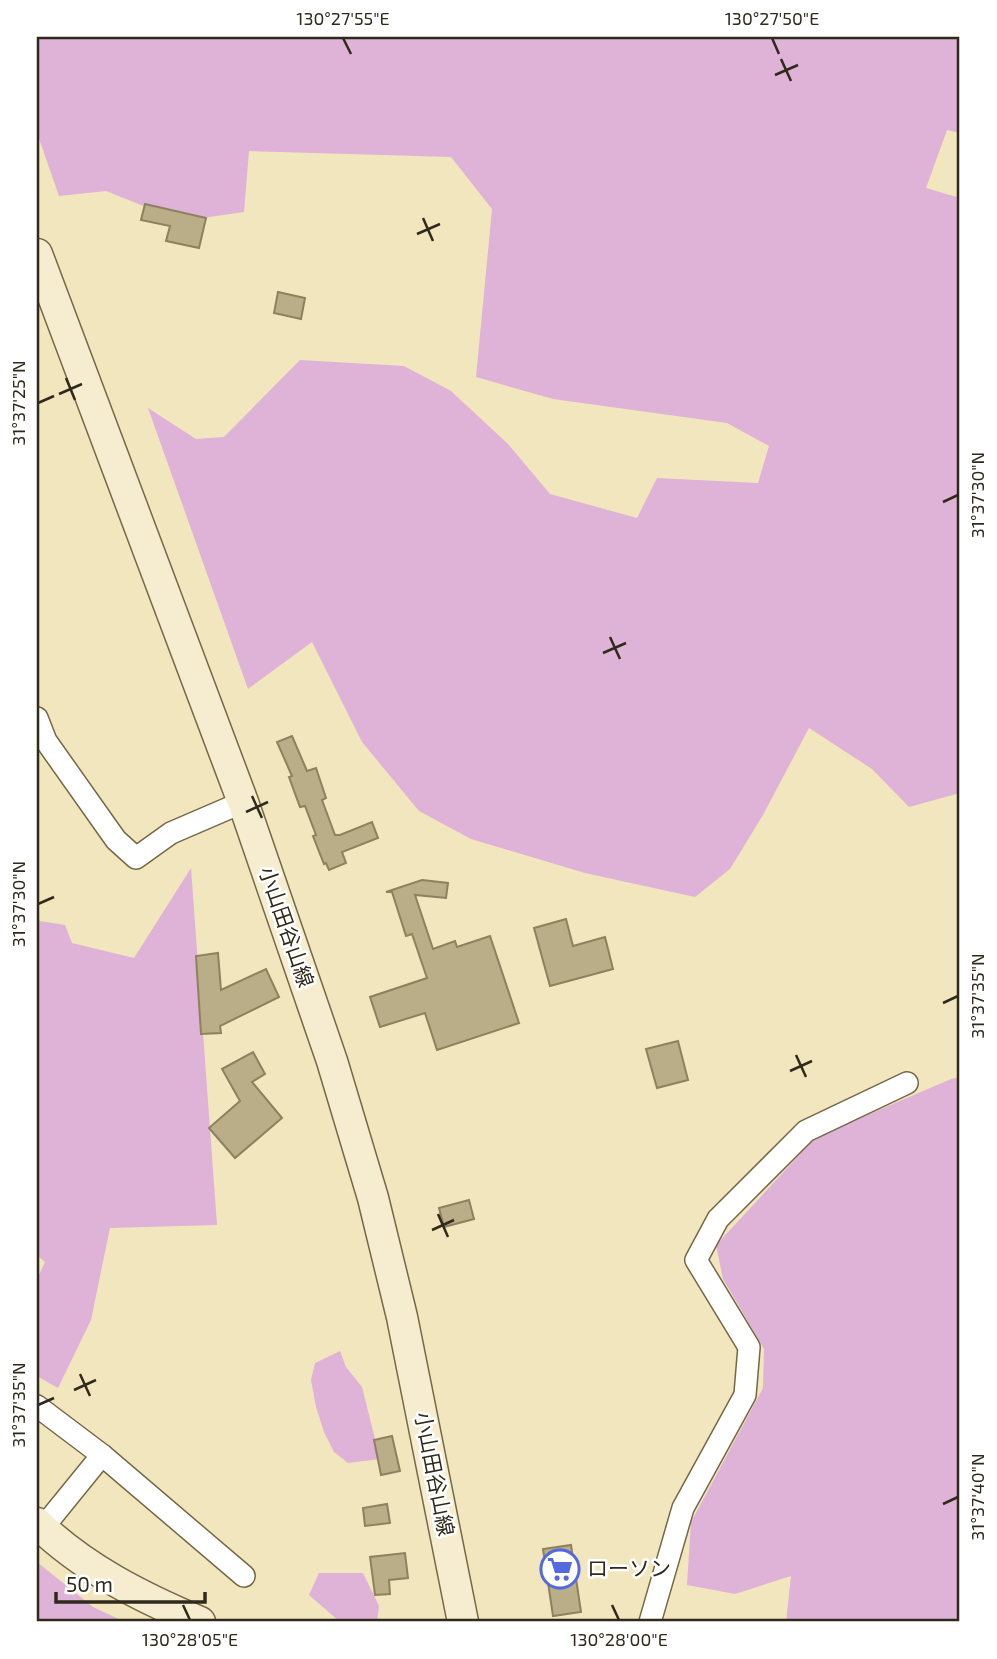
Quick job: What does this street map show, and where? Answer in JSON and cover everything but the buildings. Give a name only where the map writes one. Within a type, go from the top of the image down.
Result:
[{"type":"main road","name":"小山田谷山線","points":[[37,254],[243,802],[332,1061],[373,1198],[402,1317],[463,1622]]},
{"type":"main road","points":[[38,1529],[142,1598],[200,1622]]},
{"type":"street","points":[[37,718],[46,741],[108,829],[136,858],[171,833],[243,802]]},
{"type":"street","points":[[650,1622],[684,1508],[745,1395],[749,1347],[696,1259],[718,1219],[806,1131],[907,1083]]},
{"type":"street","points":[[37,1406],[102,1455],[244,1576]]},
{"type":"street","points":[[38,1529],[102,1455]]},
{"type":"shaded area","points":[[37,37],[960,37],[960,133],[947,130],[926,188],[960,198],[960,793],[909,807],[872,769],[809,728],[763,815],[730,869],[695,897],[585,873],[471,839],[419,811],[362,742],[312,642],[248,689],[148,408],[196,439],[224,437],[300,360],[404,366],[451,391],[508,444],[550,494],[637,518],[657,478],[758,483],[769,446],[727,423],[553,399],[476,377],[492,209],[451,157],[249,151],[244,212],[181,221],[106,191],[59,196],[37,133]]},
{"type":"shaded area","points":[[191,868],[217,1225],[110,1228],[91,1320],[58,1388],[37,1376],[37,1279],[45,1262],[37,1255],[37,917],[40,921],[65,925],[72,943],[134,958]]},
{"type":"shaded area","points":[[960,1077],[960,1622],[786,1622],[791,1576],[735,1594],[687,1585],[691,1522],[763,1388],[764,1349],[723,1279],[716,1245],[816,1137]]},
{"type":"shaded area","points":[[340,1351],[346,1367],[362,1387],[380,1459],[348,1463],[334,1452],[324,1432],[311,1380],[315,1363]]},
{"type":"shaded area","points":[[37,1562],[93,1607],[125,1622],[38,1622]]},
{"type":"shaded area","points":[[319,1573],[363,1573],[379,1606],[377,1622],[340,1622],[309,1595]]},
{"type":"place","name":"ローソン","points":[[560,1569]]}]
